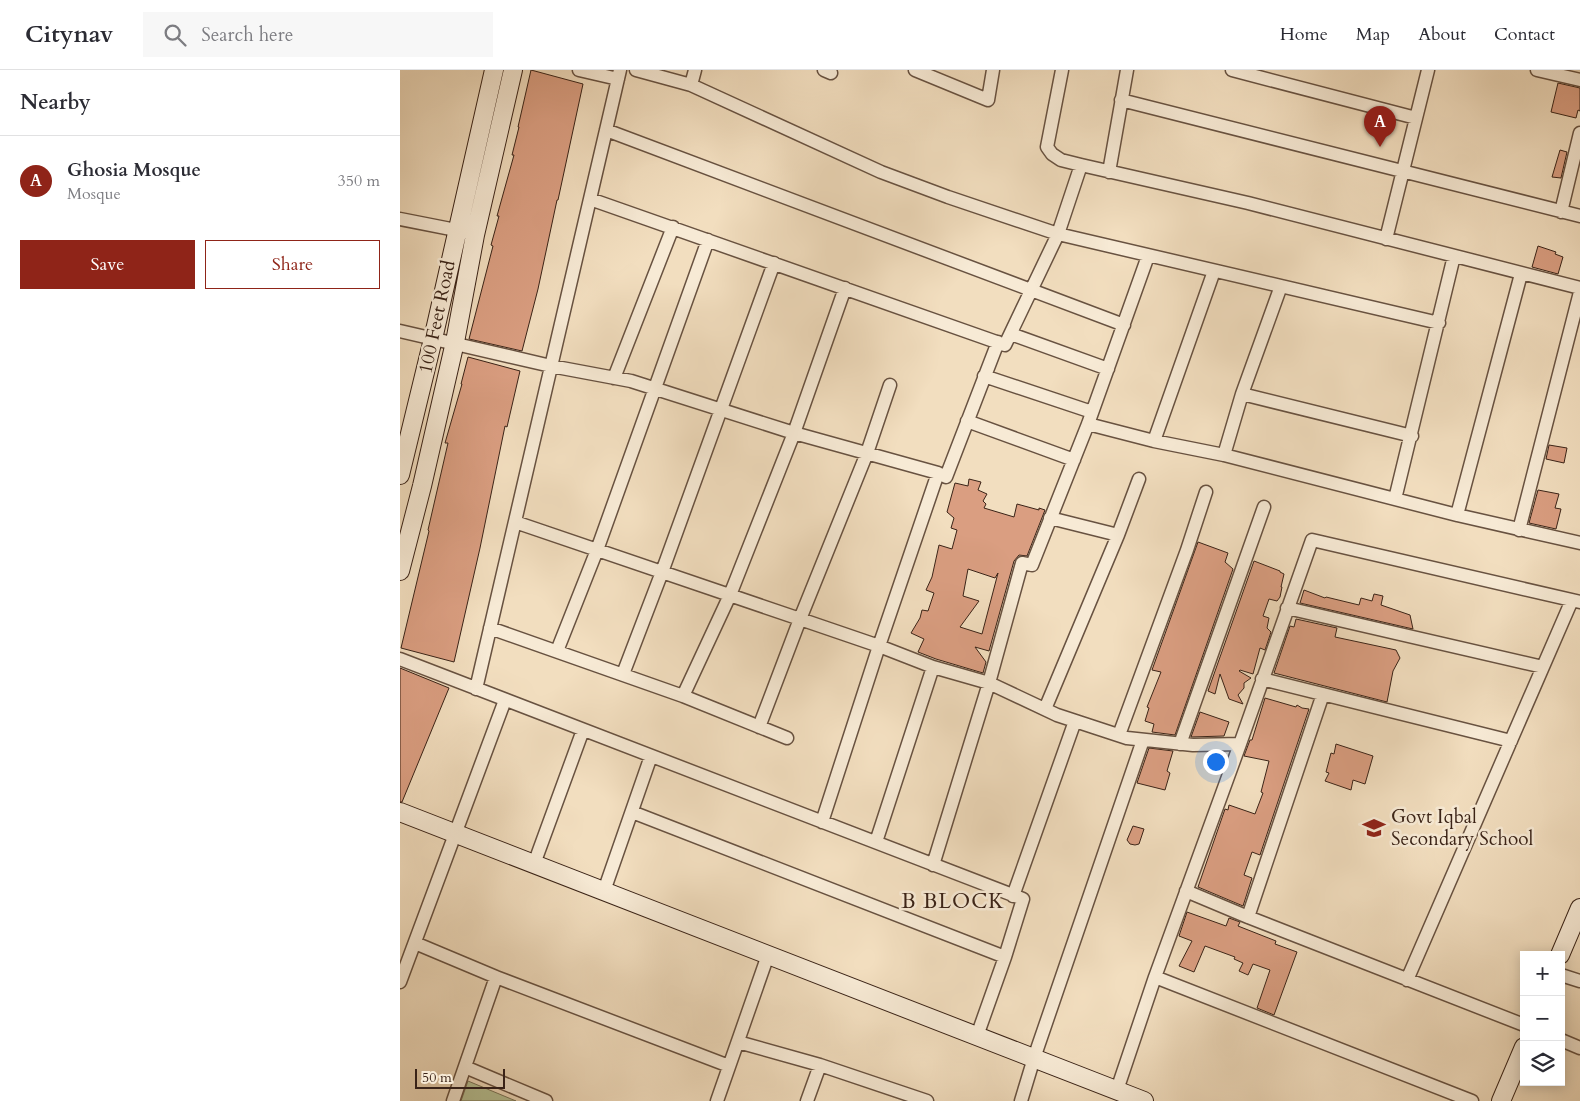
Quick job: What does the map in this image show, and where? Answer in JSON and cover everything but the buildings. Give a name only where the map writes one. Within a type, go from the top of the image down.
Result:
[{"type":"main road","name":"100 Feet Road","points":[[400,475],[494,70]]},
{"type":"main road","name":"100 Feet Road","points":[[400,571],[422,486],[455,342],[475,235],[513,70]]},
{"type":"main road","points":[[400,812],[1144,1101]]},
{"type":"main road","points":[[1562,951],[1580,908]]},
{"type":"main road","points":[[1501,1101],[1520,1056]]},
{"type":"street","points":[[476,688],[619,74],[579,70]]},
{"type":"street","points":[[636,70],[691,85],[881,172],[1058,234],[1439,322]]},
{"type":"street","points":[[691,85],[695,70]]},
{"type":"street","points":[[918,71],[988,100],[993,70]]},
{"type":"street","points":[[1062,70],[1047,147],[1052,154],[1061,160],[1248,203],[1580,290],[1519,530]]},
{"type":"street","points":[[1109,172],[1127,70]]},
{"type":"street","points":[[1232,70],[1416,118]]},
{"type":"street","points":[[1386,239],[1428,70]]},
{"type":"street","points":[[1537,70],[1580,80]]},
{"type":"street","points":[[1121,100],[1580,216]]},
{"type":"street","points":[[606,130],[1124,325]]},
{"type":"street","points":[[1561,212],[1580,133]]},
{"type":"street","points":[[590,199],[1005,345],[1058,234],[1081,165]]},
{"type":"street","points":[[400,219],[475,235]]},
{"type":"street","points":[[614,378],[673,227]]},
{"type":"street","points":[[557,651],[597,550],[708,240]]},
{"type":"street","points":[[932,865],[989,682],[1022,563],[1032,565],[1090,418],[1148,256]]},
{"type":"street","points":[[1395,500],[1454,256]]},
{"type":"street","points":[[623,674],[774,263]]},
{"type":"street","points":[[1154,441],[1214,271]]},
{"type":"street","points":[[1457,515],[1521,274]]},
{"type":"street","points":[[1224,455],[1242,394],[1281,286]]},
{"type":"street","points":[[683,696],[730,595],[794,432],[845,288]]},
{"type":"street","points":[[400,331],[455,342],[551,366],[614,378],[867,454],[938,473],[946,477],[998,342]]},
{"type":"street","points":[[1011,334],[1108,369]]},
{"type":"street","points":[[984,376],[1154,441],[1224,455],[1395,500],[1580,543]]},
{"type":"street","points":[[759,727],[800,619],[867,454],[890,385]]},
{"type":"street","points":[[1242,394],[1412,436]]},
{"type":"street","points":[[967,420],[1074,460]]},
{"type":"street","points":[[822,822],[938,473]]},
{"type":"street","points":[[1045,709],[1118,536],[1138,479]]},
{"type":"street","points":[[1119,735],[1187,550],[1206,492]]},
{"type":"street","points":[[1180,744],[1264,507]]},
{"type":"street","points":[[1050,518],[1118,536]]},
{"type":"street","points":[[515,522],[879,646],[933,667],[989,682],[1045,709],[1127,738],[1193,745],[1240,744]]},
{"type":"street","points":[[1117,1090],[1155,977],[1312,540],[1576,601],[1543,667],[1408,980]]},
{"type":"street","points":[[1287,608],[1543,667]]},
{"type":"street","points":[[490,628],[683,696],[788,738]]},
{"type":"street","points":[[400,659],[1023,899],[977,1036]]},
{"type":"street","points":[[876,842],[933,667]]},
{"type":"street","points":[[1262,679],[1511,741]]},
{"type":"street","points":[[1248,917],[1323,694]]},
{"type":"street","points":[[400,982],[505,700]]},
{"type":"street","points":[[1013,896],[1075,721]]},
{"type":"street","points":[[534,864],[583,730]]},
{"type":"street","points":[[1021,1101],[1142,740]]},
{"type":"street","points":[[604,891],[651,756]]},
{"type":"street","points":[[632,812],[1005,956]]},
{"type":"street","points":[[1186,890],[1248,917],[1520,1023]]},
{"type":"street","points":[[415,943],[729,1066]]},
{"type":"street","points":[[717,1101],[768,955]]},
{"type":"street","points":[[453,1101],[496,976]]},
{"type":"street","points":[[1565,976],[1580,981]]},
{"type":"street","points":[[1155,977],[1472,1101]]},
{"type":"street","points":[[1563,1041],[1580,1048]]},
{"type":"street","points":[[738,1042],[820,1065],[896,1096],[927,1101]]},
{"type":"street","points":[[807,1101],[820,1065]]},
{"type":"street","points":[[465,1067],[546,1101]]},
{"type":"green space","points":[[468,1081],[516,1101],[461,1101]]},
{"type":"place","name":"Ghosia Mosque","points":[[1380,147]]},
{"type":"place","name":"Govt Iqbal Secondary School","points":[[1374,828]]},
{"type":"district","name":"B BLOCK","points":[[953,901]]}]
